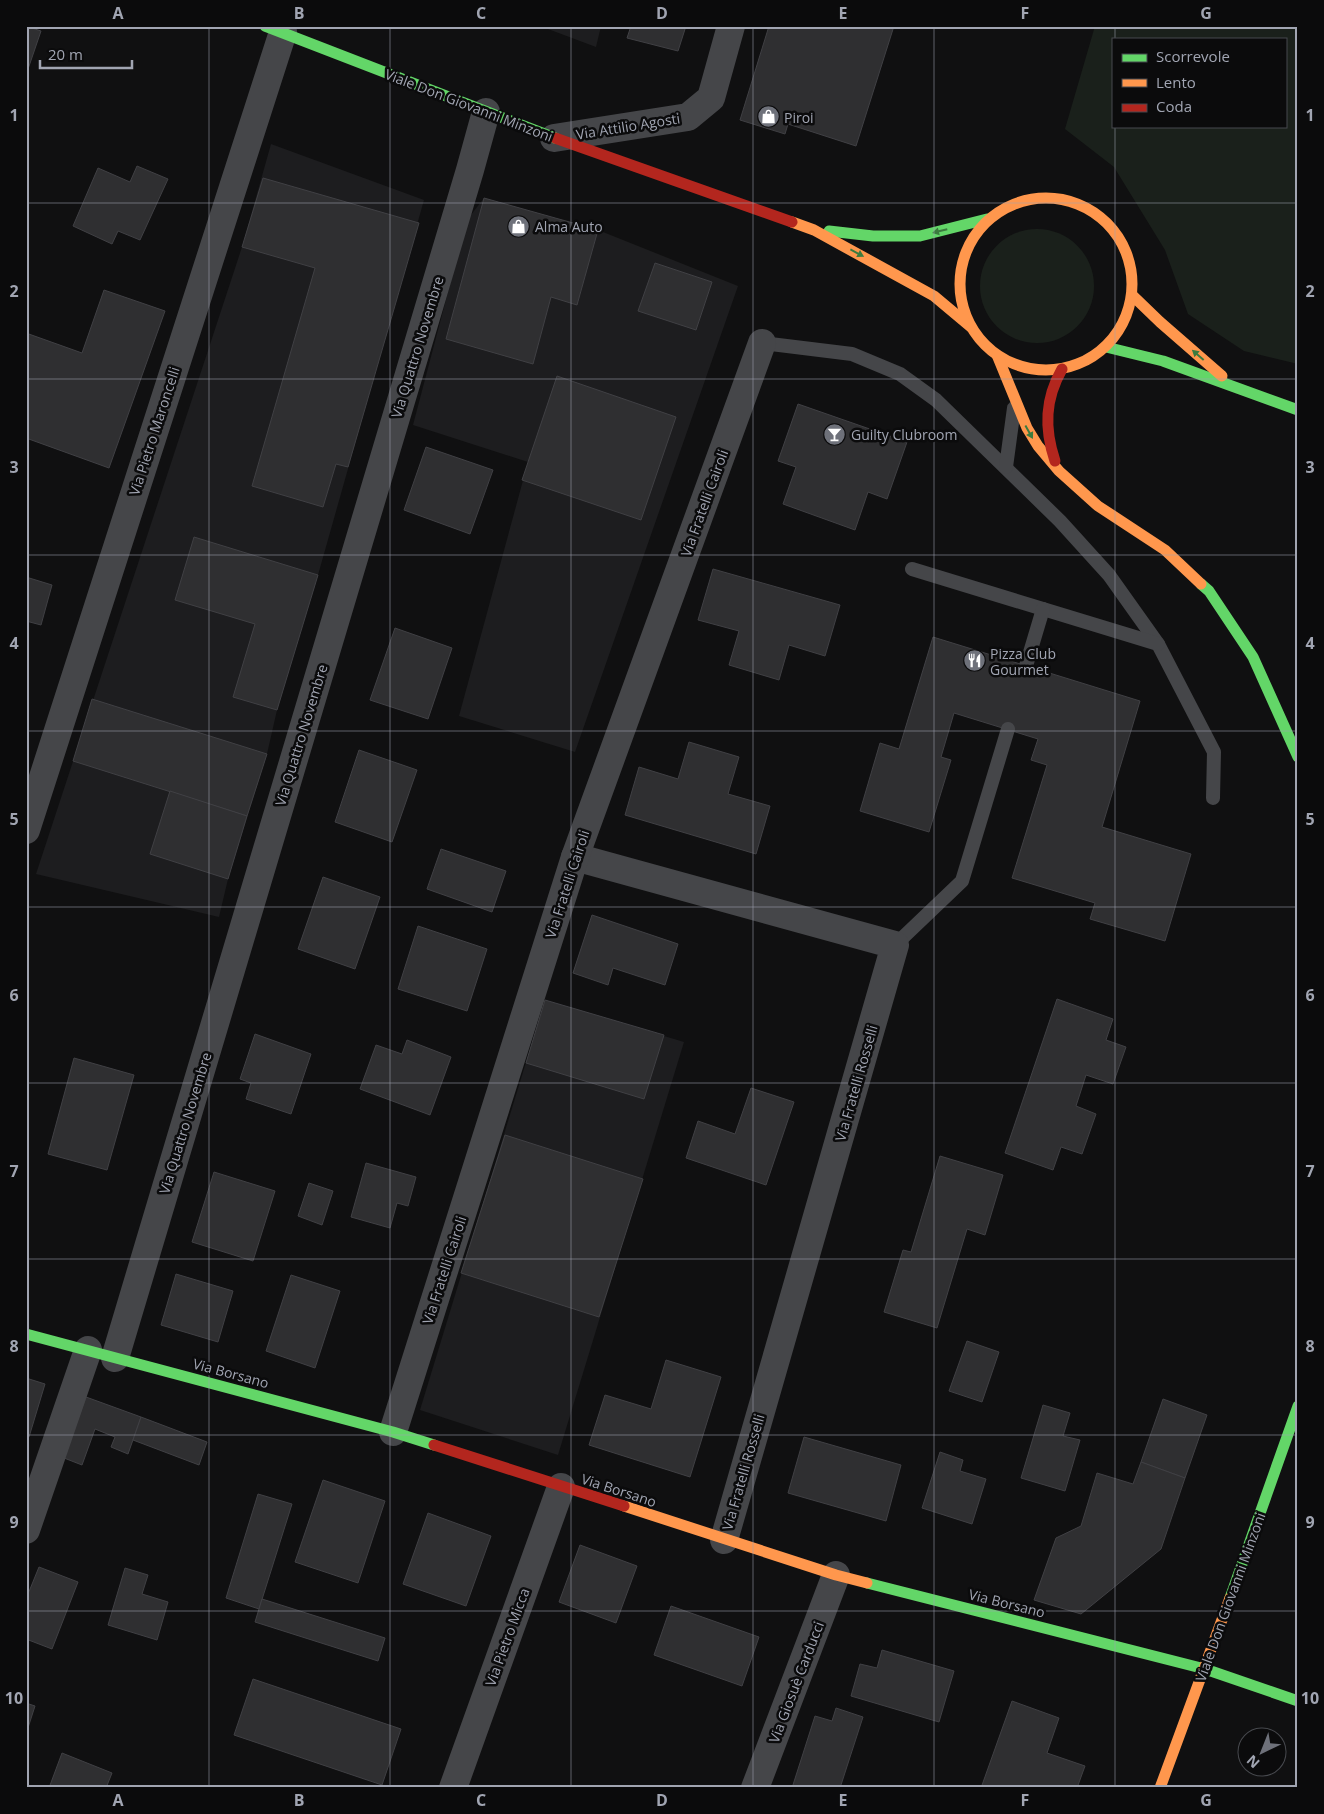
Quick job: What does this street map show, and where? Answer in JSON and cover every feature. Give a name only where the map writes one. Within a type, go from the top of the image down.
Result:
[{"type":"street","name":"Via Attilio Agosti","points":[[554,138],[688,117],[711,98],[731,26]]},
{"type":"street","name":"Viale Don Giovanni Minzoni","points":[[274,29],[554,138],[814,230],[934,296],[970,327]]},
{"type":"street","name":"Via Pietro Maroncelli","points":[[26,830],[274,29]]},
{"type":"street","name":"Via Quattro Novembre","points":[[115,1358],[462,199],[486,112]]},
{"type":"street","points":[[1042,197],[1072,201],[1099,215],[1120,237],[1131,265],[1132,295],[1124,324],[1106,347],[1085,362],[1062,369],[1039,371],[1017,366],[997,355],[982,343],[970,327],[960,299],[960,270],[969,242],[987,219],[1013,203],[1042,197]]},
{"type":"street","name":"Viale Don Giovanni Minzoni","points":[[814,230],[873,236],[920,236],[987,219]]},
{"type":"street","points":[[1132,295],[1160,322],[1235,386]]},
{"type":"street","name":"Via Fratelli Cairoli","points":[[393,1432],[575,857],[762,343]]},
{"type":"street","points":[[1106,347],[1162,361],[1298,410]]},
{"type":"street","points":[[997,355],[1026,428],[1059,471],[1098,506],[1165,550],[1209,591],[1253,657],[1298,757]]},
{"type":"street","points":[[1059,471],[1050,448],[1047,409],[1055,380],[1062,369]]},
{"type":"street","points":[[575,857],[896,945]]},
{"type":"street","name":"Via Fratelli Rosselli","points":[[724,1540],[896,945]]},
{"type":"street","name":"Via Borsano","points":[[26,1334],[393,1432],[836,1576],[1204,1669],[1298,1702]]},
{"type":"street","points":[[26,1530],[88,1350]]},
{"type":"street","name":"Viale Don Giovanni Minzoni","points":[[1160,1788],[1298,1406]]},
{"type":"street","name":"Via Pietro Micca","points":[[453,1788],[561,1487]]},
{"type":"street","name":"Via Giosuè Carducci","points":[[755,1788],[836,1576]]},
{"type":"lane","points":[[762,343],[852,354],[900,374],[936,400],[1006,467],[1109,576],[1158,644],[1214,752],[1213,798]]},
{"type":"lane","points":[[1006,467],[1015,400]]},
{"type":"lane","points":[[912,569],[1158,644]]},
{"type":"lane","points":[[1026,666],[1043,609]]},
{"type":"lane","points":[[896,945],[962,881],[1008,729]]},
{"type":"shaded area","points":[[540,26],[601,26],[596,47]]},
{"type":"shaded area","points":[[1095,26],[1298,26],[1298,364],[1244,351],[1188,314],[1165,250],[1114,167],[1065,129]]},
{"type":"shaded area","points":[[271,144],[424,200],[318,575],[277,710],[267,754],[228,879],[219,917],[36,874],[242,247]]},
{"type":"shaded area","points":[[484,198],[598,230],[738,286],[575,752],[459,716],[528,462],[413,425],[467,220]]},
{"type":"shaded area","points":[[1037,229],[1059,234],[1077,246],[1089,264],[1094,286],[1089,308],[1077,326],[1059,338],[1037,343],[1015,338],[997,326],[985,308],[980,286],[985,264],[997,246],[1015,234]]},
{"type":"shaded area","points":[[545,1000],[684,1042],[558,1455],[420,1410]]},
{"type":"building","points":[[26,26],[41,31],[26,75]]},
{"type":"building","points":[[631,26],[686,26],[678,51],[627,38]]},
{"type":"building","points":[[769,26],[894,26],[856,146],[788,124],[785,134],[740,120]]},
{"type":"building","points":[[137,166],[168,179],[140,240],[118,231],[112,244],[73,226],[98,168],[130,182]]},
{"type":"building","points":[[263,178],[419,223],[348,467],[336,464],[323,507],[252,486],[315,268],[242,247]]},
{"type":"building","points":[[484,198],[598,230],[577,305],[551,297],[533,364],[446,339]]},
{"type":"building","points":[[655,263],[712,282],[696,330],[638,311]]},
{"type":"building","points":[[104,290],[165,311],[109,468],[26,438],[26,333],[82,353]]},
{"type":"building","points":[[557,376],[676,417],[641,520],[522,480]]},
{"type":"building","points":[[798,404],[907,442],[887,499],[868,492],[855,530],[783,504],[796,467],[778,461]]},
{"type":"building","points":[[426,447],[493,470],[470,534],[404,510]]},
{"type":"building","points":[[194,537],[318,575],[277,710],[233,697],[255,624],[175,600]]},
{"type":"building","points":[[713,569],[840,605],[825,656],[789,645],[779,680],[729,665],[739,631],[698,620]]},
{"type":"building","points":[[26,577],[52,585],[41,625],[26,621]]},
{"type":"building","points":[[395,628],[452,648],[428,719],[370,700]]},
{"type":"building","points":[[933,637],[1140,701],[1102,827],[1191,854],[1165,941],[1090,919],[1095,903],[1012,878],[1047,765],[1031,760],[1038,739],[954,713],[941,757],[951,760],[929,832],[860,811],[880,743],[899,749]]},
{"type":"building","points":[[92,699],[267,754],[247,816],[73,761]]},
{"type":"building","points":[[689,742],[739,757],[728,794],[770,806],[756,854],[625,815],[639,767],[678,779]]},
{"type":"building","points":[[359,750],[417,770],[392,842],[335,822]]},
{"type":"building","points":[[170,791],[247,816],[228,879],[150,854]]},
{"type":"building","points":[[441,849],[506,871],[492,912],[427,889]]},
{"type":"building","points":[[323,877],[380,897],[355,969],[298,949]]},
{"type":"building","points":[[592,915],[678,944],[665,985],[613,968],[608,985],[573,973]]},
{"type":"building","points":[[418,926],[487,949],[467,1011],[398,989]]},
{"type":"building","points":[[1057,999],[1113,1019],[1106,1040],[1126,1047],[1113,1084],[1086,1075],[1076,1106],[1096,1114],[1082,1154],[1061,1147],[1053,1170],[1005,1153]]},
{"type":"building","points":[[545,1000],[664,1035],[644,1099],[526,1063]]},
{"type":"building","points":[[255,1034],[311,1054],[291,1114],[246,1099],[251,1083],[240,1079]]},
{"type":"building","points":[[407,1040],[451,1057],[430,1115],[360,1089],[376,1045],[402,1054]]},
{"type":"building","points":[[74,1058],[134,1075],[107,1170],[48,1154]]},
{"type":"building","points":[[751,1088],[794,1102],[766,1185],[686,1158],[698,1121],[735,1134]]},
{"type":"building","points":[[505,1135],[643,1179],[599,1317],[461,1273]]},
{"type":"building","points":[[940,1156],[1003,1175],[985,1235],[967,1229],[937,1328],[884,1312],[903,1250],[911,1252]]},
{"type":"building","points":[[366,1163],[416,1177],[408,1206],[397,1203],[390,1228],[351,1217]]},
{"type":"building","points":[[214,1172],[275,1191],[253,1261],[192,1242]]},
{"type":"building","points":[[309,1183],[333,1191],[322,1225],[298,1216]]},
{"type":"building","points":[[176,1274],[233,1291],[218,1342],[161,1325]]},
{"type":"building","points":[[291,1275],[340,1291],[315,1368],[266,1351]]},
{"type":"building","points":[[967,1341],[999,1352],[982,1402],[949,1391]]},
{"type":"building","points":[[666,1360],[721,1377],[690,1477],[589,1445],[605,1395],[651,1409]]},
{"type":"building","points":[[26,1378],[45,1384],[29,1437],[26,1436]]},
{"type":"building","points":[[86,1397],[141,1417],[128,1454],[111,1447],[115,1437],[95,1429],[82,1465],[64,1458]]},
{"type":"building","points":[[1163,1399],[1207,1415],[1185,1478],[1141,1462]]},
{"type":"building","points":[[1043,1405],[1070,1413],[1063,1436],[1080,1440],[1065,1491],[1021,1478]]},
{"type":"building","points":[[141,1417],[207,1442],[199,1465],[133,1440]]},
{"type":"building","points":[[804,1437],[901,1465],[886,1521],[788,1493]]},
{"type":"building","points":[[940,1452],[963,1460],[960,1471],[986,1479],[972,1524],[922,1508]]},
{"type":"building","points":[[1141,1462],[1185,1478],[1161,1549],[1081,1614],[1034,1600],[1056,1538],[1081,1526],[1097,1473],[1133,1484]]},
{"type":"building","points":[[323,1480],[385,1501],[358,1583],[295,1562]]},
{"type":"building","points":[[258,1494],[292,1504],[259,1609],[226,1598]]},
{"type":"building","points":[[428,1513],[491,1536],[466,1606],[403,1584]]},
{"type":"building","points":[[580,1545],[637,1566],[616,1623],[559,1602]]},
{"type":"building","points":[[39,1567],[78,1582],[52,1649],[26,1639],[26,1599]]},
{"type":"building","points":[[125,1568],[148,1575],[142,1594],[168,1602],[157,1640],[108,1625]]},
{"type":"building","points":[[262,1599],[385,1638],[378,1661],[255,1622]]},
{"type":"building","points":[[671,1606],[759,1637],[742,1686],[654,1655]]},
{"type":"building","points":[[882,1650],[954,1671],[939,1722],[851,1696],[860,1664],[877,1668]]},
{"type":"building","points":[[253,1679],[401,1729],[382,1785],[234,1735]]},
{"type":"building","points":[[1012,1701],[1059,1718],[1047,1753],[1085,1766],[1077,1788],[981,1788]]},
{"type":"building","points":[[26,1703],[35,1706],[26,1734]]},
{"type":"building","points":[[836,1708],[863,1717],[840,1788],[792,1788],[815,1716],[832,1721]]},
{"type":"building","points":[[62,1753],[112,1773],[106,1788],[49,1788]]},
{"type":"traffic: fast","points":[[265,26],[555,138]]},
{"type":"traffic: fast","points":[[829,231],[873,236],[920,236],[987,219]]},
{"type":"traffic: fast","points":[[1106,347],[1163,361],[1298,410]]},
{"type":"traffic: fast","points":[[1201,584],[1209,591],[1253,657],[1298,757]]},
{"type":"traffic: fast","points":[[26,1334],[393,1432],[434,1445]]},
{"type":"traffic: fast","points":[[1230,1598],[1298,1406]]},
{"type":"traffic: fast","points":[[867,1583],[1205,1669],[1298,1701]]},
{"type":"traffic: slow","points":[[1054,198],[1071,201],[1087,208],[1101,217],[1113,229],[1129,259],[1132,284],[1131,301],[1126,317],[1113,339],[1101,351],[1071,367],[1038,370],[1021,367],[1005,360],[991,351],[979,339],[963,309],[960,276],[963,259],[970,243],[979,229],[991,217],[1021,201],[1054,198]]},
{"type":"traffic: slow","points":[[792,222],[814,230],[934,296],[971,327]]},
{"type":"traffic: slow","points":[[1132,295],[1222,376]]},
{"type":"traffic: slow","points":[[997,355],[1027,428],[1038,446],[1059,471],[1098,506],[1165,550],[1201,584]]},
{"type":"traffic: slow","points":[[624,1506],[836,1575],[867,1583]]},
{"type":"traffic: slow","points":[[1160,1788],[1230,1598]]},
{"type":"traffic: jam","points":[[555,138],[792,222]]},
{"type":"traffic: jam","points":[[1055,461],[1049,437],[1048,414],[1052,391],[1062,369]]},
{"type":"traffic: jam","points":[[434,1445],[624,1506]]},
{"type":"place","name":"Piroi","points":[[768,117]]},
{"type":"place","name":"Alma Auto","points":[[519,226]]},
{"type":"place","name":"Guilty Clubroom","points":[[835,434]]},
{"type":"place","name":"Pizza Club Gourmet","points":[[974,661]]}]
